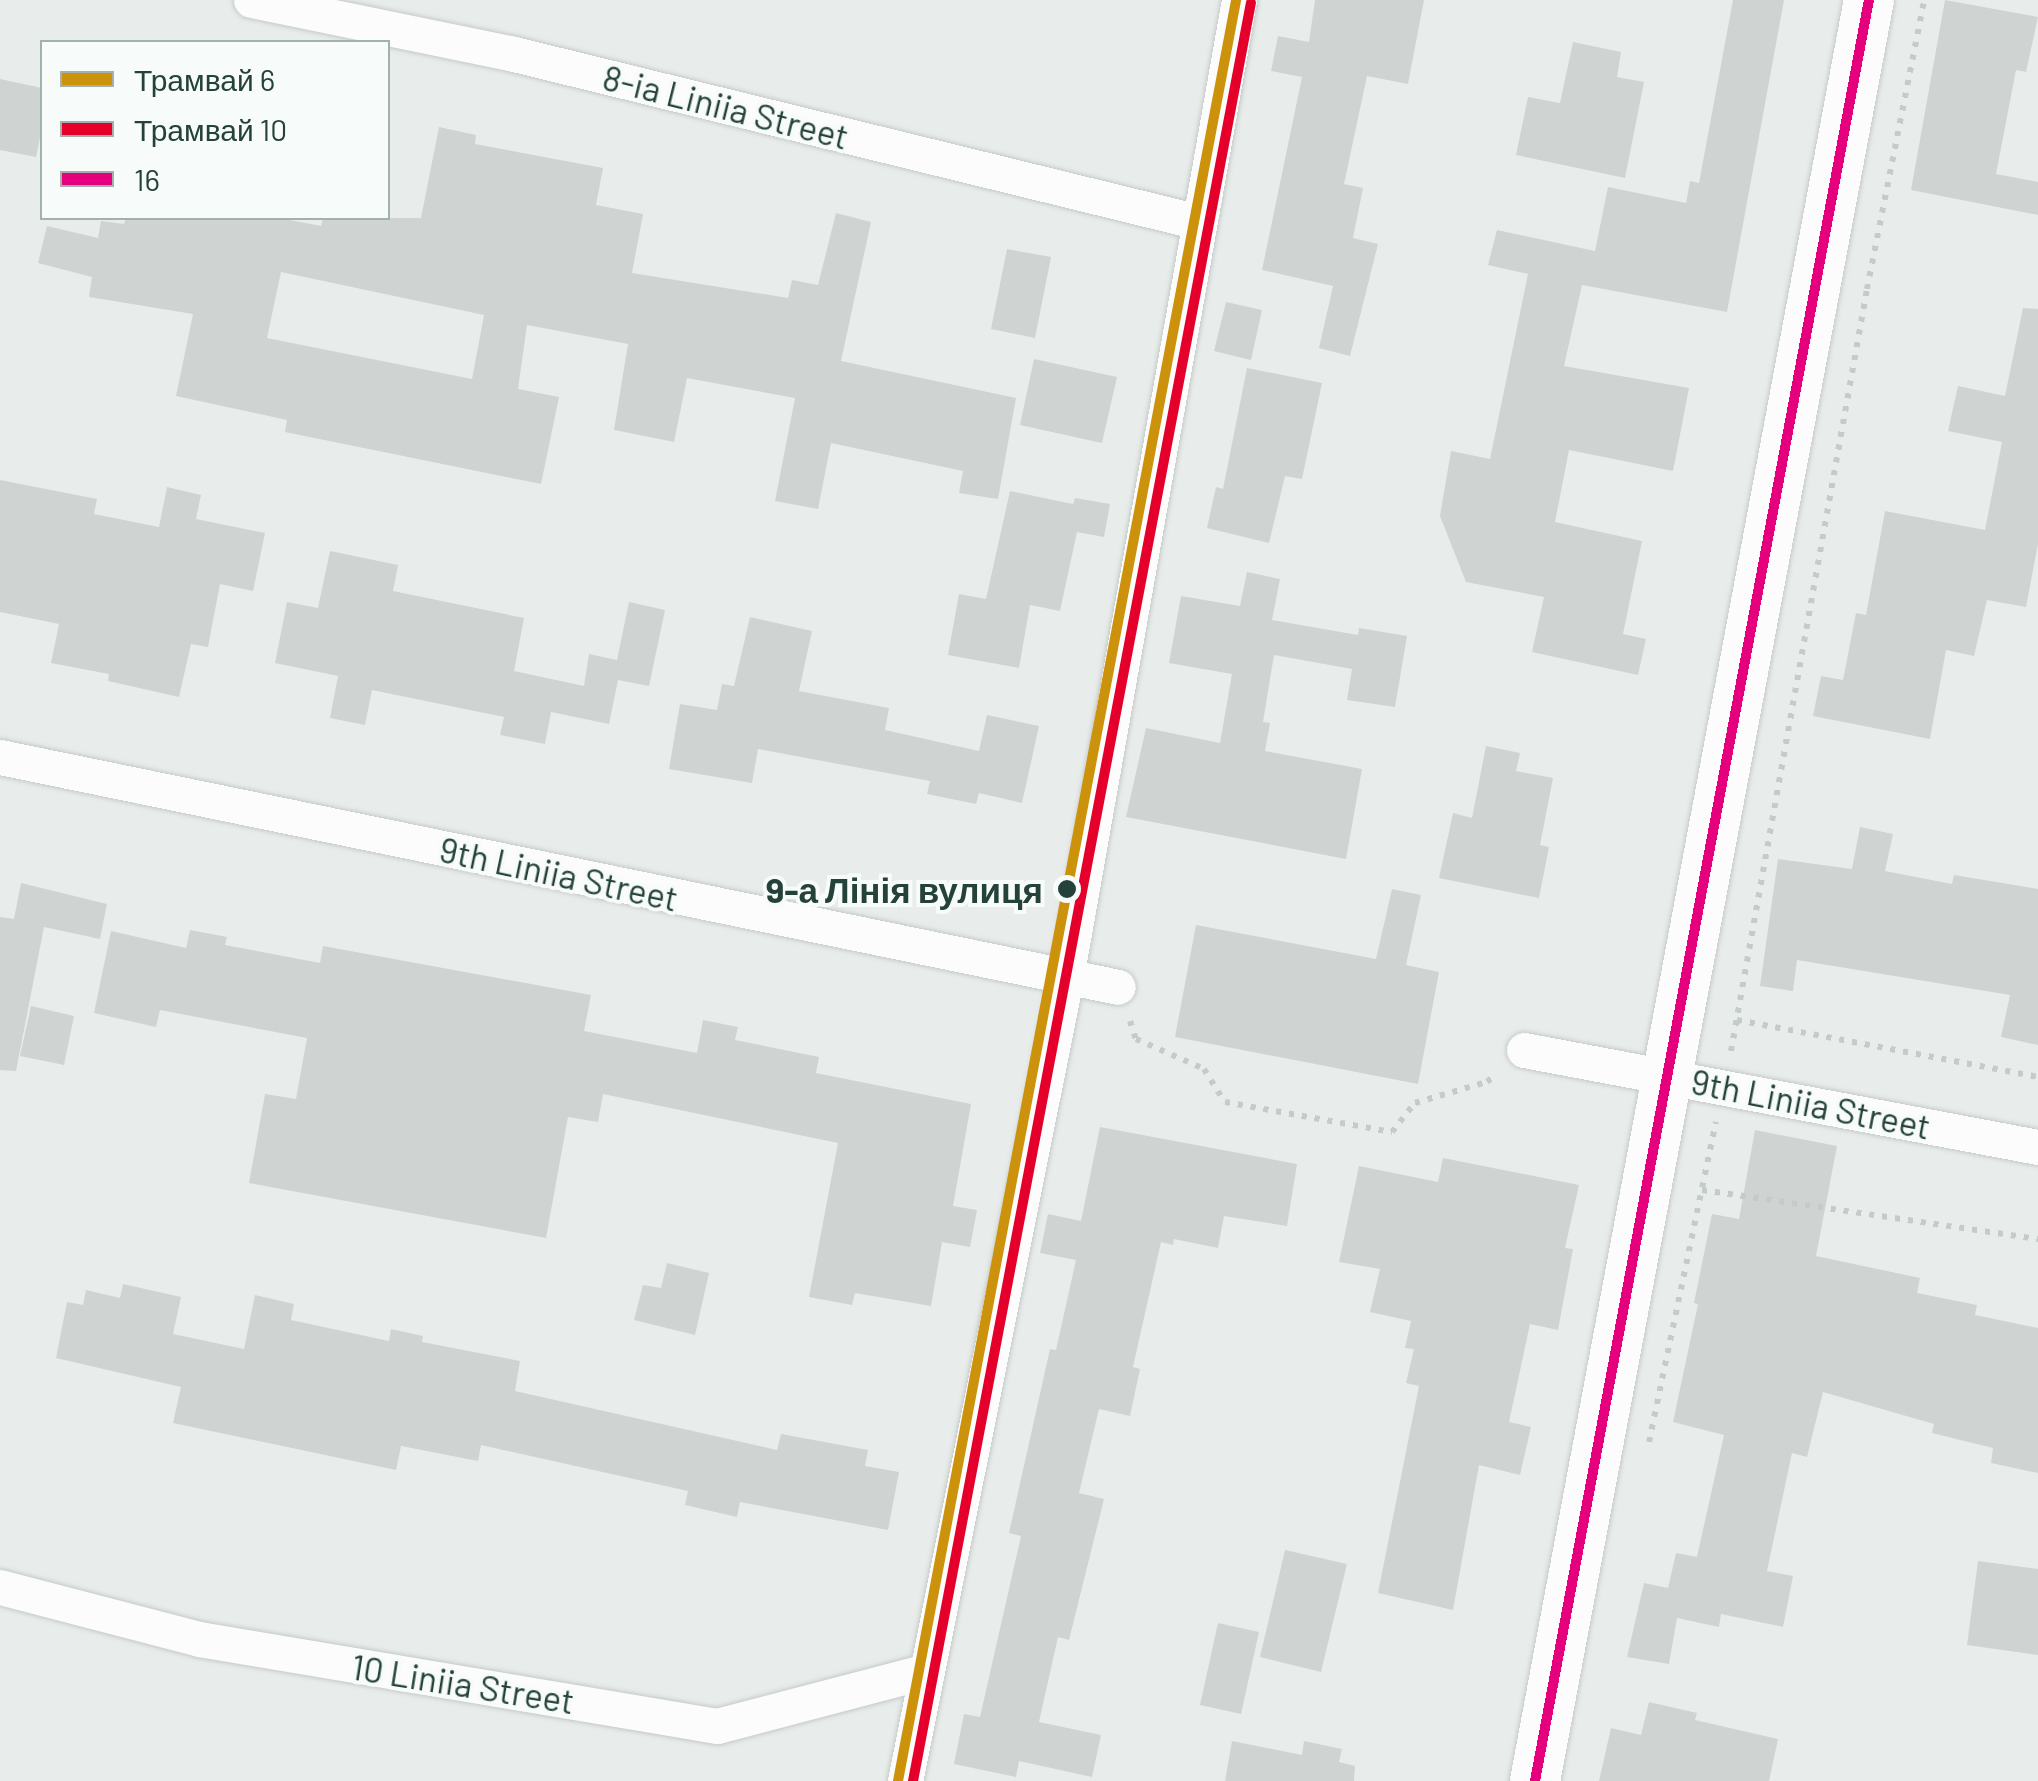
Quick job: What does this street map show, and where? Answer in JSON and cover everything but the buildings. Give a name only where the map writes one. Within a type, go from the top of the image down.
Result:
[{"type":"main road","points":[[1535,1781],[1869,0]]},
{"type":"street","name":"8-ia Liniia Street","points":[[251,0],[514,54],[1199,222]]},
{"type":"street","points":[[905,1781],[1066,978],[1239,0]]},
{"type":"street","name":"9th Liniia Street","points":[[0,758],[1118,987]]},
{"type":"street","name":"9th Liniia Street","points":[[1524,1050],[2038,1147]]},
{"type":"street","name":"10 Liniia Street","points":[[0,1588],[198,1639],[717,1726],[926,1671]]},
{"type":"path","points":[[1646,1457],[1737,1020],[1867,290],[1924,0]]},
{"type":"path","points":[[1118,987],[1136,1039],[1204,1069],[1224,1102],[1392,1132],[1415,1103],[1487,1082],[1524,1050]]},
{"type":"path","points":[[1737,1020],[2038,1077]]},
{"type":"path","points":[[1702,1190],[2038,1240]]},
{"type":"tram line","name":"6","points":[[898,1781],[1236,0]]},
{"type":"tram line","name":"10","points":[[913,1781],[1251,3]]},
{"type":"transit line","name":"16","points":[[1535,1781],[1869,0]]},
{"type":"place","name":"9-а Лінія вулиця","points":[[1067,889]]}]
